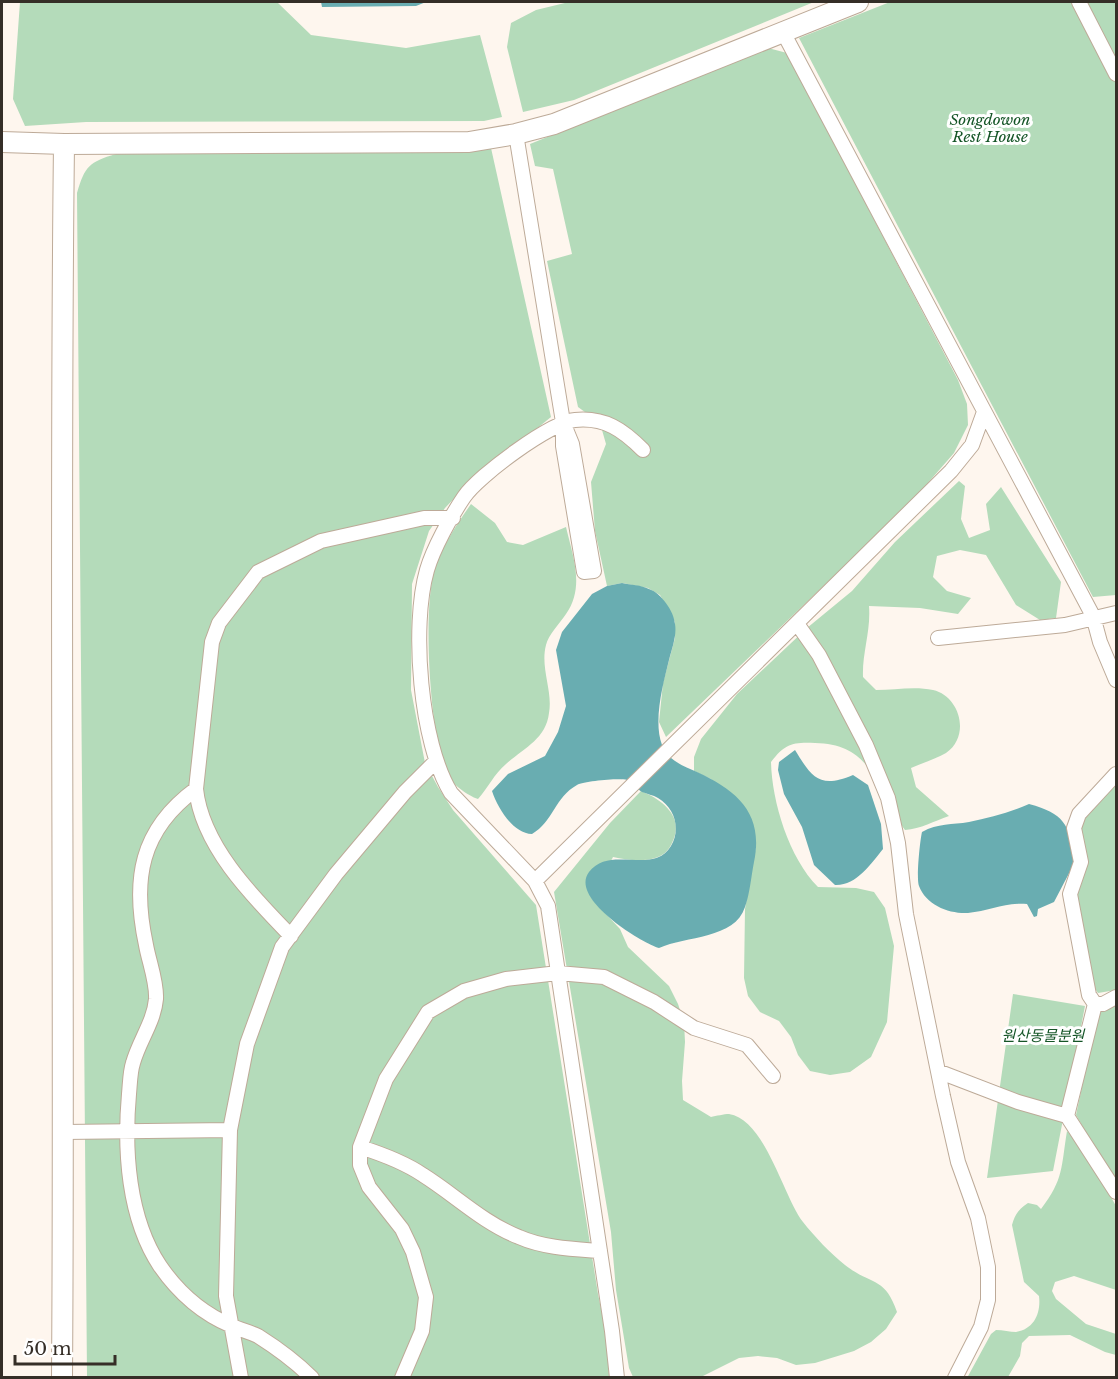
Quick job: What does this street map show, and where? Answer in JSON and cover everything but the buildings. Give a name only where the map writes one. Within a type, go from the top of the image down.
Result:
[{"type":"main road","points":[[2,142],[64,144],[469,142],[516,134],[554,124],[858,2]]},
{"type":"main road","points":[[62,1377],[64,1132],[60,613],[64,144]]},
{"type":"street","points":[[1079,2],[1116,74]]},
{"type":"street","points":[[783,32],[1093,616],[1100,642],[1116,680]]},
{"type":"street","points":[[516,134],[564,422],[572,444],[594,571],[584,572],[563,446],[564,422]]},
{"type":"street","points":[[535,881],[798,625],[951,471],[972,445],[984,412]]},
{"type":"street","points":[[616,1377],[600,1251],[548,906],[535,881],[451,793],[435,762],[421,680],[420,607],[427,569],[465,496],[482,479],[528,444],[564,422],[577,419],[608,424],[623,430],[643,450]]},
{"type":"street","points":[[291,936],[241,885],[198,805],[196,789],[212,642],[219,623],[258,572],[321,541],[424,518],[453,518]]},
{"type":"street","points":[[938,638],[1065,625],[1093,616],[1116,613]]},
{"type":"street","points":[[798,625],[819,655],[866,745],[888,798],[898,843],[906,914],[958,1162],[978,1218],[988,1267],[988,1300],[981,1327],[955,1377]]},
{"type":"street","points":[[241,1377],[226,1296],[230,1130],[247,1044],[282,947],[336,874],[405,792],[435,762]]},
{"type":"street","points":[[1066,1116],[1095,1004],[1089,995],[1070,894],[1081,862],[1074,828],[1079,814],[1116,774]]},
{"type":"street","points":[[196,789],[176,804],[144,854],[138,891],[140,919],[156,994],[155,1007],[132,1064],[126,1131],[134,1199],[145,1237],[160,1266],[177,1287],[205,1312],[231,1326],[256,1335],[312,1377]]},
{"type":"street","points":[[402,1377],[422,1331],[426,1297],[410,1244],[402,1229],[369,1187],[360,1165],[360,1147],[386,1079],[428,1012],[464,991],[506,979],[558,973],[604,977],[654,1002],[694,1028],[747,1045],[773,1076]]},
{"type":"street","points":[[1095,1004],[1103,1004],[1116,997]]},
{"type":"street","points":[[940,1072],[1018,1102],[1066,1116],[1116,1192]]},
{"type":"street","points":[[64,1132],[230,1130]]},
{"type":"street","points":[[360,1147],[394,1158],[422,1173],[498,1227],[521,1238],[561,1248],[600,1251]]},
{"type":"green space","points":[[20,2],[277,2],[311,35],[406,48],[480,35],[502,117],[484,121],[86,122],[25,126],[13,99]]},
{"type":"green space","points":[[569,2],[814,2],[574,100],[523,112],[507,47],[511,23],[536,10]]},
{"type":"green space","name":"Songdowon Rest House","points":[[890,2],[1116,2],[1116,595],[1093,597],[799,38]]},
{"type":"green space","points":[[768,48],[787,53],[958,380],[967,404],[968,425],[954,453],[913,500],[666,737],[659,722],[663,683],[675,638],[675,622],[660,595],[648,588],[622,583],[607,586],[595,531],[591,482],[606,444],[600,423],[578,407],[547,261],[572,254],[553,169],[535,166],[530,144]]},
{"type":"green space","points":[[491,148],[551,417],[464,488],[445,508],[429,531],[412,584],[411,690],[425,763],[438,787],[453,810],[536,905],[607,1338],[609,1377],[87,1377],[77,193],[89,166],[116,154],[449,152]]},
{"type":"green space","points":[[959,481],[965,486],[961,519],[969,538],[990,530],[986,504],[1001,487],[1061,582],[1056,618],[1040,620],[1016,605],[986,555],[960,550],[937,556],[933,577],[947,591],[971,598],[958,614],[920,608],[869,606],[863,677],[876,690],[912,688],[933,690],[950,700],[956,708],[960,727],[954,746],[946,753],[911,768],[916,787],[949,816],[905,830],[872,772],[850,752],[835,745],[800,743],[790,745],[771,762],[775,794],[784,829],[808,875],[818,887],[856,888],[874,892],[885,908],[894,946],[887,1022],[871,1057],[850,1072],[830,1075],[810,1071],[779,1021],[760,1012],[748,996],[744,978],[745,909],[756,846],[711,779],[694,771],[694,757],[701,739],[737,694],[807,628],[852,591],[895,542]]},
{"type":"green space","points":[[471,504],[495,523],[507,542],[523,545],[566,527],[576,572],[572,604],[546,645],[544,662],[550,705],[544,730],[502,768],[478,799],[460,789],[452,781],[446,774],[440,756],[432,702],[429,640],[431,587],[435,568],[446,543]]},
{"type":"green space","points":[[1116,779],[1116,990],[1098,993],[1091,983],[1076,887],[1078,832],[1081,821]]},
{"type":"green space","points":[[641,791],[657,799],[674,817],[676,825],[672,843],[663,854],[650,859],[634,860],[613,857],[592,899],[620,929],[628,947],[669,986],[678,1004],[684,1022],[683,1100],[711,1117],[729,1114],[742,1119],[753,1129],[807,1227],[840,1261],[882,1287],[892,1300],[897,1312],[886,1329],[871,1342],[854,1351],[815,1363],[796,1365],[777,1358],[758,1356],[739,1358],[703,1376],[633,1377],[629,1368],[616,1290],[611,1232],[554,892],[610,823]]},
{"type":"green space","name":"원산동물분원","points":[[1013,994],[1085,1006],[1053,1171],[987,1178]]},
{"type":"green space","points":[[1116,1003],[1116,1185],[1076,1115],[1098,1012]]},
{"type":"green space","points":[[1067,1131],[1085,1151],[1116,1206],[1116,1290],[1074,1276],[1055,1282],[1052,1291],[1056,1299],[1086,1324],[1116,1334],[1116,1355],[1070,1335],[1029,1336],[1022,1343],[1020,1356],[1008,1377],[967,1378],[991,1334],[996,1330],[1016,1332],[1023,1330],[1032,1324],[1038,1314],[1039,1296],[1024,1282],[1012,1225],[1022,1207],[1028,1203],[1037,1205],[1041,1209],[1054,1189],[1058,1181]]},
{"type":"water","points":[[321,2],[426,2],[416,6],[322,7]]},
{"type":"water","points":[[622,583],[654,591],[666,603],[674,619],[675,637],[662,691],[658,725],[665,751],[677,762],[712,779],[736,796],[745,806],[755,830],[756,845],[749,891],[740,917],[721,931],[659,948],[637,937],[609,918],[589,894],[585,882],[589,872],[598,864],[608,860],[654,859],[663,855],[671,846],[676,833],[675,819],[664,802],[642,792],[627,780],[602,780],[581,784],[564,796],[545,823],[532,834],[525,833],[507,819],[492,791],[508,774],[545,756],[558,732],[566,706],[556,650],[562,632],[592,594],[607,586]]},
{"type":"water","points":[[795,750],[807,768],[818,778],[832,781],[853,775],[868,785],[881,824],[883,849],[862,873],[850,882],[835,885],[814,865],[802,827],[784,794],[778,770],[779,762]]},
{"type":"water","points":[[1029,804],[1050,812],[1063,822],[1077,858],[1054,902],[1038,909],[1037,916],[1034,917],[1027,904],[1012,904],[961,913],[939,907],[922,893],[918,882],[922,832],[939,826],[992,817]]}]
